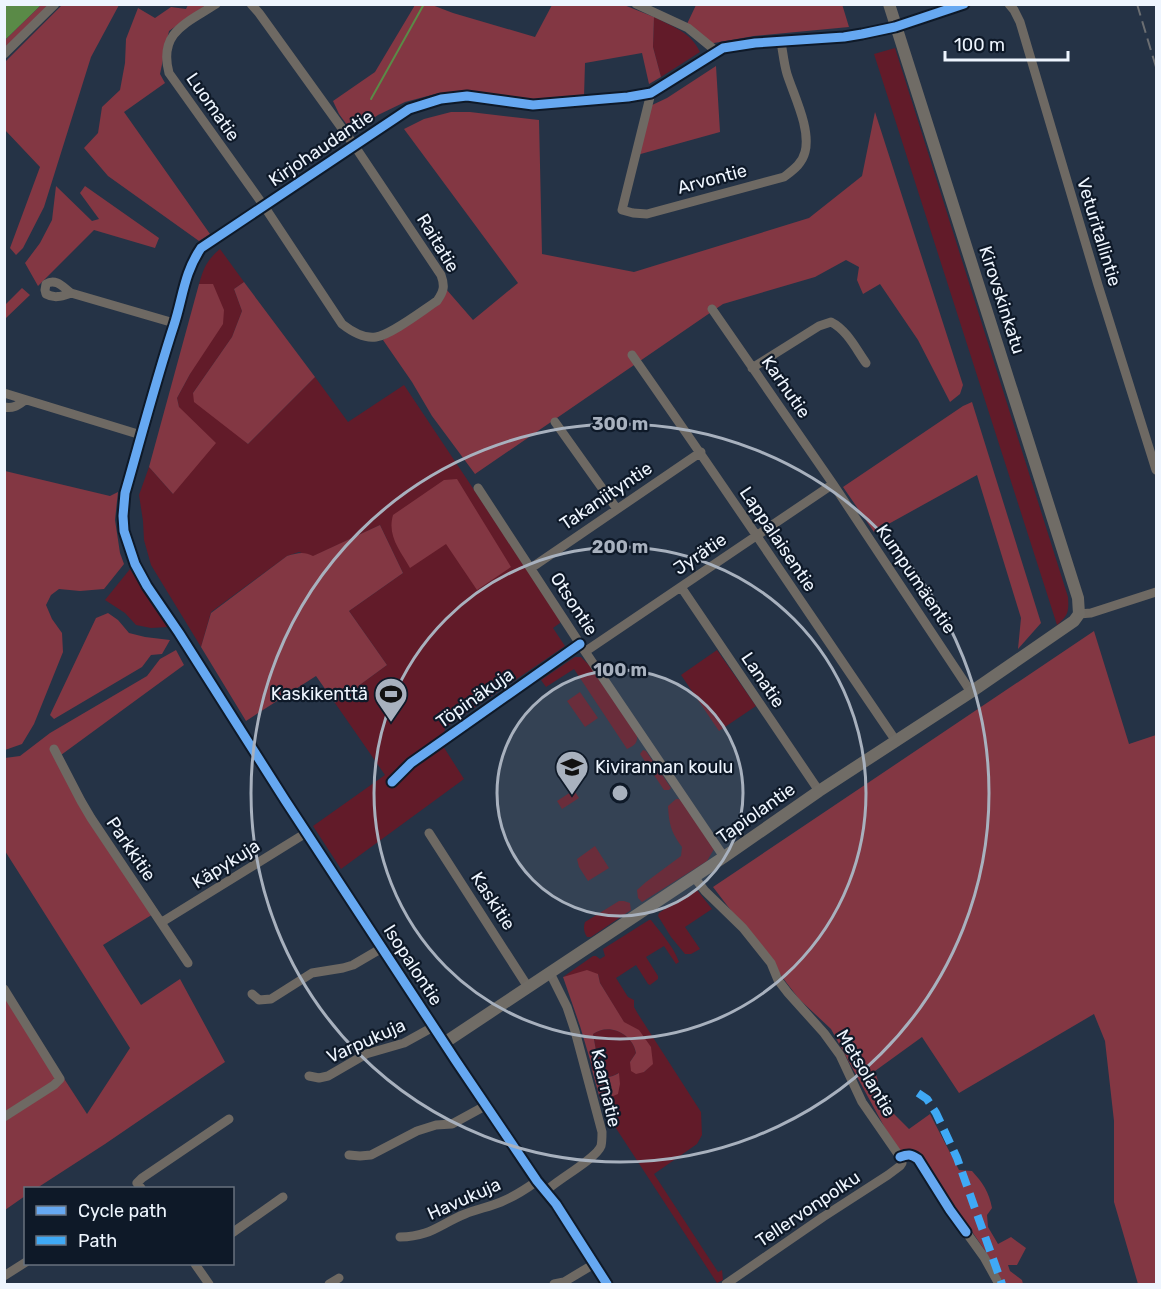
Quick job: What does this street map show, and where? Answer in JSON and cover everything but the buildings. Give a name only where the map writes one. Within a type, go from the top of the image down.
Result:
[{"type":"street","points":[[4,54],[55,4]]},
{"type":"street","name":"Luomatie","points":[[216,4],[180,27],[166,49],[166,61],[169,73],[264,206]]},
{"type":"street","points":[[251,4],[354,145]]},
{"type":"street","points":[[636,4],[648,7],[688,28],[716,51]]},
{"type":"street","name":"Kirovskinkatu","points":[[889,4],[1071,576],[1079,610]]},
{"type":"street","points":[[895,27],[964,4]]},
{"type":"street","name":"Veturitallintie","points":[[1009,4],[1020,22],[1156,470]]},
{"type":"street","name":"Kirjohaudantie","points":[[196,659],[141,576],[131,555],[124,531],[123,516],[125,493],[188,272],[201,248],[409,110],[441,99],[467,96],[533,105],[628,97],[651,93],[716,51],[738,45],[844,37],[895,27]]},
{"type":"street","name":"Arvontie","points":[[651,93],[622,210],[647,214],[784,177],[795,169],[801,160],[805,152],[806,140],[787,73],[781,42]]},
{"type":"street","name":"Raitatie","points":[[264,206],[342,324],[351,332],[375,338],[387,334],[437,301],[445,284],[441,274],[354,145]]},
{"type":"street","points":[[71,293],[174,323]]},
{"type":"street","name":"Karhutie","points":[[712,309],[833,484]]},
{"type":"street","points":[[752,368],[819,326],[831,322],[846,335],[866,363]]},
{"type":"street","name":"Lappalaisentie","points":[[632,355],[701,452],[896,741]]},
{"type":"street","points":[[4,393],[141,435]]},
{"type":"street","points":[[4,407],[11,409],[25,400]]},
{"type":"street","points":[[555,422],[617,508]]},
{"type":"street","name":"Takaniityntie","points":[[531,568],[701,452]]},
{"type":"street","name":"Jyrätie","points":[[586,651],[833,484]]},
{"type":"street","name":"Kumpumäentie","points":[[833,484],[971,692]]},
{"type":"street","name":"Otsontie","points":[[478,488],[724,857]]},
{"type":"street","name":"Lanatie","points":[[681,587],[819,791]]},
{"type":"street","points":[[1079,610],[1091,613],[1156,592]]},
{"type":"street","name":"Tapiolantie","points":[[444,1043],[819,791],[971,692],[1074,621],[1079,610]]},
{"type":"street","name":"Isopalontie","points":[[196,659],[485,1106],[556,1204],[608,1284]]},
{"type":"street","name":"Parkkitie","points":[[54,748],[76,794],[91,818],[189,963]]},
{"type":"street","name":"Käpykuja","points":[[162,922],[306,832]]},
{"type":"street","name":"Kaskitie","points":[[429,833],[528,987]]},
{"type":"street","name":"Metsolantie","points":[[694,877],[743,928],[771,963],[778,980],[788,993],[830,1040],[840,1055],[856,1092],[900,1157]]},
{"type":"street","points":[[252,994],[260,1000],[271,999],[312,973],[354,965],[382,948]]},
{"type":"street","name":"Kaarnatie","points":[[542,1186],[553,1184],[593,1156],[600,1147],[602,1132],[575,1031],[567,1007],[550,973]]},
{"type":"street","points":[[4,990],[60,1079],[4,1117]]},
{"type":"street","name":"Varpukuja","points":[[309,1076],[319,1078],[328,1076],[366,1054],[404,1043],[434,1027]]},
{"type":"street","points":[[349,1155],[371,1155],[417,1131],[436,1125],[452,1124],[485,1106]]},
{"type":"street","points":[[141,1183],[229,1119]]},
{"type":"street","name":"Tellervonpolku","points":[[726,1284],[896,1170],[902,1163],[900,1157]]},
{"type":"street","name":"Havukuja","points":[[400,1237],[413,1237],[427,1233],[462,1215],[542,1186]]},
{"type":"street","points":[[234,1232],[283,1197]]},
{"type":"street","points":[[966,1232],[984,1257],[999,1284]]},
{"type":"street","points":[[4,1276],[24,1263]]},
{"type":"street","points":[[554,1284],[564,1282],[594,1264]]},
{"type":"street","points":[[196,1265],[209,1284]]},
{"type":"street","points":[[329,1284],[339,1278]]},
{"type":"shaded area","points":[[5,4],[41,4],[41,5],[5,40]]},
{"type":"shaded area","points":[[842,4],[849,27],[754,36],[714,43],[710,46],[687,24],[696,5]]},
{"type":"shaded area","points":[[41,5],[50,5],[5,48],[5,40]]},
{"type":"shaded area","points":[[62,5],[119,5],[91,57],[44,207],[23,248],[16,255],[10,248],[40,167],[5,130],[5,62]]},
{"type":"shaded area","points":[[188,5],[206,5],[169,31],[160,74],[165,83],[124,112],[210,234],[199,241],[108,176],[84,148],[98,133],[102,107],[120,90],[125,63],[126,39],[138,8],[155,18],[171,7],[186,9]]},
{"type":"shaded area","points":[[415,5],[432,5],[535,37],[552,5],[624,5],[654,17],[653,47],[661,77],[649,84],[642,53],[585,63],[584,97],[534,100],[466,92],[439,93],[405,102],[378,115],[353,133],[339,114],[333,101],[375,72]]},
{"type":"shaded area","points":[[654,17],[686,35],[700,52],[661,77],[653,47]]},
{"type":"shaded area","points":[[895,48],[1068,597],[1067,613],[1057,625],[874,54]]},
{"type":"shaded area","points":[[716,66],[720,132],[637,155],[650,106],[667,98]]},
{"type":"shaded area","points":[[451,112],[539,120],[542,254],[634,272],[809,218],[862,176],[875,112],[963,385],[960,394],[950,402],[918,340],[880,284],[863,294],[857,280],[859,267],[846,260],[815,277],[723,304],[475,474],[432,416],[383,340],[438,303],[446,289],[473,320],[518,283],[404,129],[424,119]]},
{"type":"shaded area","points":[[56,186],[92,221],[99,219],[80,193],[85,186],[159,238],[155,248],[94,230],[38,286],[25,263],[40,243],[52,220]]},
{"type":"shaded area","points":[[220,249],[244,282],[234,289],[242,311],[232,337],[193,393],[248,444],[315,377],[348,422],[404,385],[561,620],[553,628],[565,646],[445,728],[443,746],[464,779],[341,869],[313,826],[385,775],[335,703],[387,665],[349,611],[403,573],[380,525],[312,557],[299,552],[287,556],[211,612],[201,647],[151,565],[144,540],[139,495],[149,467],[173,494],[179,407],[177,398],[190,374],[213,284],[199,284],[206,264]]},
{"type":"shaded area","points":[[244,282],[315,377],[248,444],[194,402],[193,393],[232,337],[242,311],[234,289]]},
{"type":"shaded area","points":[[199,284],[213,284],[224,310],[223,324],[177,398],[179,407],[216,443],[173,494],[149,467]]},
{"type":"shaded area","points":[[22,288],[30,295],[5,321],[5,305]]},
{"type":"shaded area","points":[[972,402],[1041,623],[1018,649],[1021,618],[977,475],[874,532],[843,487]]},
{"type":"shaded area","points":[[5,471],[110,496],[118,492],[115,520],[124,564],[104,589],[80,591],[59,589],[51,595],[46,605],[62,633],[63,652],[34,724],[22,744],[5,750]]},
{"type":"shaded area","points":[[457,479],[511,567],[477,590],[446,544],[410,568],[393,536],[393,515],[444,480]]},
{"type":"shaded area","points":[[380,525],[403,573],[349,611],[387,665],[335,703],[316,676],[246,721],[201,647],[211,613],[287,556],[307,553],[313,556]]},
{"type":"shaded area","points":[[130,569],[168,627],[151,628],[136,625],[125,613],[105,600]]},
{"type":"shaded area","points":[[108,613],[118,620],[129,633],[170,640],[162,654],[151,655],[142,667],[54,719],[50,715],[96,618]]},
{"type":"shaded area","points":[[1094,631],[1129,744],[1156,735],[1156,1284],[1138,1284],[1114,1202],[1114,1121],[1105,1041],[1094,1014],[959,1093],[922,1037],[875,1071],[878,1081],[877,1091],[883,1103],[909,1129],[930,1114],[959,1170],[972,1171],[982,1184],[992,1208],[987,1215],[988,1227],[998,1244],[1011,1237],[1026,1248],[1017,1265],[1008,1265],[1010,1271],[1022,1280],[1023,1284],[1004,1284],[984,1249],[919,1155],[907,1149],[898,1152],[831,1029],[799,999],[713,887]]},
{"type":"shaded area","points":[[176,650],[184,665],[61,755],[93,815],[158,911],[103,945],[141,1005],[180,979],[225,1062],[39,1187],[24,1187],[24,1197],[5,1210],[4,986],[87,1114],[130,1048],[5,851],[5,758],[20,756],[50,733],[147,676],[160,659]]},
{"type":"shaded area","points":[[717,650],[756,706],[719,731],[681,675]]},
{"type":"shaded area","points":[[575,657],[581,657],[590,666],[637,735],[636,743],[631,747],[627,749],[574,669],[546,687],[541,680]]},
{"type":"shaded area","points":[[580,692],[598,718],[585,727],[567,701]]},
{"type":"shaded area","points":[[643,750],[646,751],[671,788],[669,790],[664,790],[640,754]]},
{"type":"shaded area","points":[[574,790],[579,798],[562,809],[557,801]]},
{"type":"shaded area","points":[[676,799],[683,803],[714,849],[707,861],[642,902],[638,898],[637,890],[681,856],[682,847],[673,832],[668,812],[668,806]]},
{"type":"shaded area","points":[[595,846],[609,868],[588,881],[577,859]]},
{"type":"shaded area","points":[[697,890],[712,909],[685,927],[700,949],[691,954],[685,954],[658,916],[684,896]]},
{"type":"shaded area","points":[[619,901],[630,903],[631,910],[591,937],[587,937],[584,930],[585,922]]},
{"type":"shaded area","points":[[649,920],[674,951],[679,962],[676,964],[664,946],[646,957],[658,976],[658,979],[650,985],[636,965],[616,978],[628,997],[634,1000],[634,1007],[638,1014],[701,1112],[702,1135],[697,1144],[654,1174],[718,1272],[722,1270],[723,1280],[717,1283],[608,1116],[600,1099],[606,1099],[618,1073],[605,1076],[592,1070],[591,1063],[596,1060],[597,1056],[593,1034],[606,1029],[625,1035],[634,1046],[636,1053],[630,1062],[644,1072],[650,1066],[600,983],[598,974],[563,977],[593,956],[600,959],[605,956],[603,949]]},
{"type":"shaded area","points":[[587,970],[598,974],[600,983],[624,1022],[639,1030],[651,1047],[653,1064],[644,1072],[636,1074],[631,1071],[630,1062],[636,1053],[634,1046],[625,1035],[613,1030],[606,1029],[593,1034],[597,1056],[596,1060],[591,1063],[563,977]]},
{"type":"shaded area","points":[[592,1070],[605,1077],[619,1073],[618,1094],[600,1099]]},
{"type":"waterway","points":[[371,99],[424,4]]},
{"type":"railway","points":[[1137,4],[1156,67]]},
{"type":"marked path","points":[[918,1093],[927,1099],[936,1113],[957,1158],[1002,1284]]},
{"type":"cycle path","points":[[607,1284],[556,1204],[537,1181],[456,1061],[147,586],[135,564],[124,531],[125,493],[187,276],[201,248],[409,109],[441,99],[467,96],[533,105],[651,93],[723,48],[862,34],[895,27],[964,4]]},
{"type":"cycle path","name":"Töpinäkuja","points":[[392,782],[411,763],[580,644]]},
{"type":"cycle path","points":[[900,1157],[909,1155],[918,1159],[966,1232]]},
{"type":"place","name":"Kaskikenttä","points":[[391,723]]},
{"type":"place","name":"Kivirannan koulu","points":[[572,796]]}]
